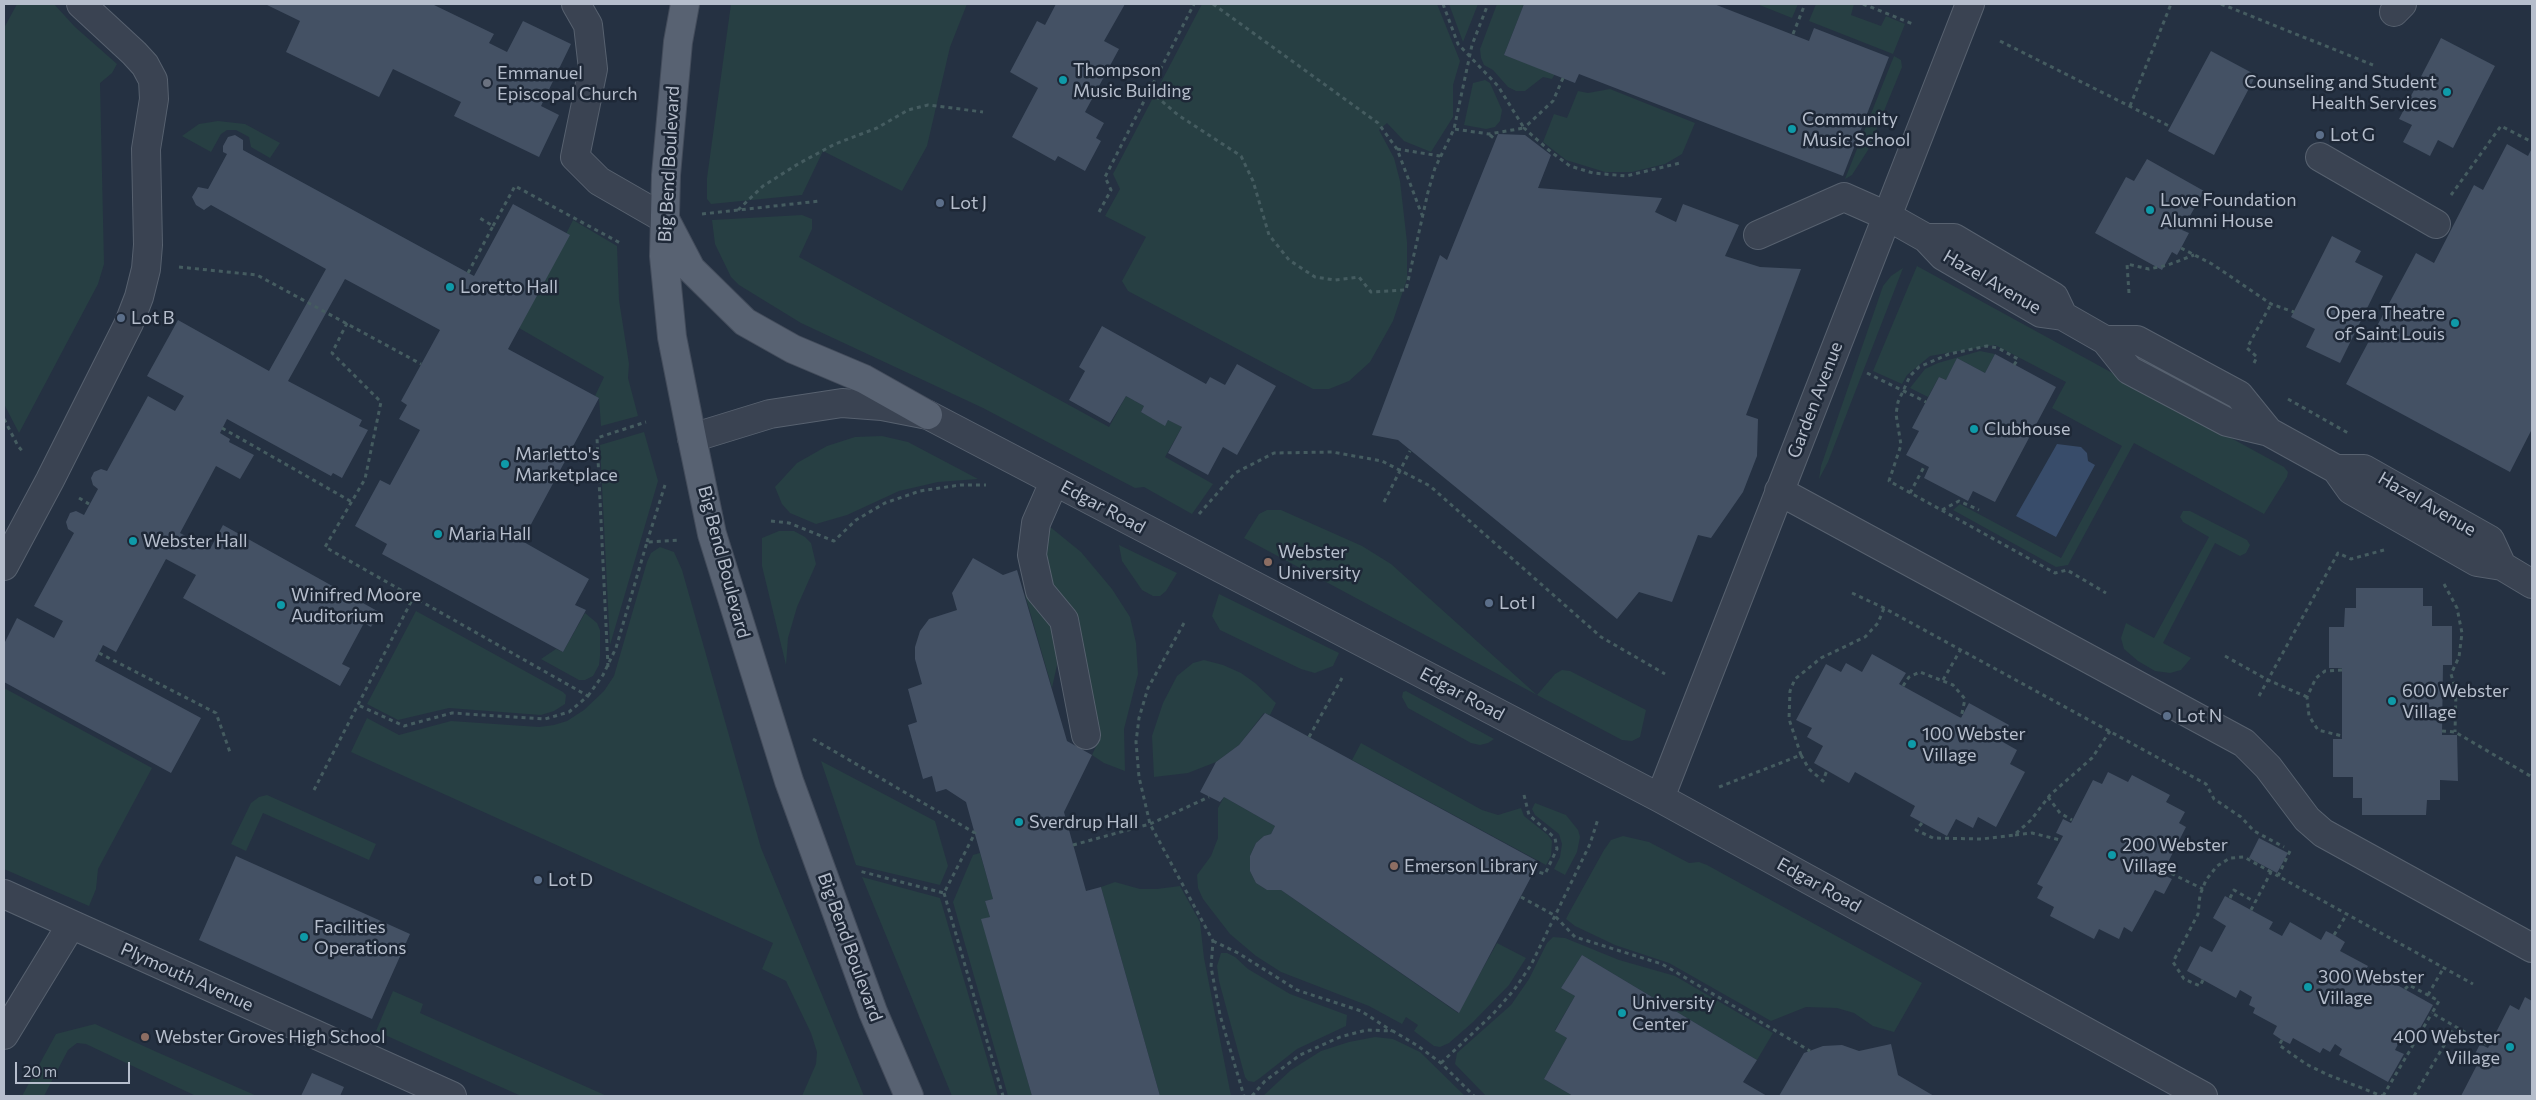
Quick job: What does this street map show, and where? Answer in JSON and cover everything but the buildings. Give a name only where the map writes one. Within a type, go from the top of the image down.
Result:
[{"type":"main road","name":"Big Bend Boulevard","points":[[685,4],[678,42],[666,176],[664,256],[672,337],[692,438],[712,534],[789,781],[873,1012],[910,1096]]},
{"type":"main road","points":[[665,219],[691,269],[746,322],[793,349],[864,379],[928,415]]},
{"type":"street","points":[[4,566],[55,472],[129,324],[139,297],[146,264],[148,246],[146,148],[154,99],[153,80],[146,65],[81,4]]},
{"type":"street","points":[[576,4],[588,26],[593,69],[575,157],[599,181],[665,219]]},
{"type":"street","name":"Garden Avenue","points":[[1660,798],[1887,216],[1967,5]]},
{"type":"street","points":[[2320,157],[2436,224]]},
{"type":"street","name":"Hazel Avenue","points":[[1758,235],[1844,197],[1887,216],[1926,238],[1943,256],[2041,313],[2063,316],[2105,340],[2129,370],[2227,422],[2270,432],[2336,469],[2351,490],[2476,562],[2502,566],[2532,584]]},
{"type":"street","name":"Edgar Road","points":[[692,438],[770,414],[842,404],[882,406],[928,415],[1660,798],[2203,1096]]},
{"type":"street","points":[[1054,482],[1036,524],[1032,555],[1040,591],[1064,620],[1086,735]]},
{"type":"street","points":[[1780,491],[2244,743],[2268,767],[2307,819],[2322,834],[2532,948]]},
{"type":"street","name":"Plymouth Avenue","points":[[4,894],[452,1096]]},
{"type":"street","points":[[4,1035],[71,924]]},
{"type":"path","points":[[1099,212],[1111,190],[1105,177],[1194,4]]},
{"type":"path","points":[[1213,4],[1378,123],[1397,149],[1422,216]]},
{"type":"path","points":[[1444,4],[1458,44],[1498,86],[1524,128],[1570,166],[1593,173],[1626,176],[1680,163]]},
{"type":"path","points":[[1150,91],[1178,115],[1241,156],[1253,181],[1269,235],[1289,260],[1315,277],[1335,280],[1359,277],[1371,292],[1406,290],[1422,216],[1440,156],[1454,130],[1471,58],[1472,45],[1488,4]]},
{"type":"path","points":[[1793,34],[1805,4]]},
{"type":"path","points":[[1863,4],[1913,24]]},
{"type":"path","points":[[2130,106],[2171,4]]},
{"type":"path","points":[[2221,4],[2373,65]]},
{"type":"path","points":[[2000,41],[2171,127]]},
{"type":"path","points":[[1454,130],[1489,134],[1524,128],[1553,101],[1563,78]]},
{"type":"path","points":[[738,210],[763,186],[798,164],[835,144],[877,128],[908,110],[928,105],[983,112]]},
{"type":"path","points":[[2436,224],[2452,192],[2501,126],[2532,142]]},
{"type":"path","points":[[1489,134],[1496,140]]},
{"type":"path","points":[[1397,149],[1440,156]]},
{"type":"path","points":[[468,273],[515,186],[622,244]]},
{"type":"path","points":[[702,214],[820,201]]},
{"type":"path","points":[[478,217],[492,226]]},
{"type":"path","points":[[2181,248],[2212,264],[2271,304],[2294,312]]},
{"type":"path","points":[[2129,292],[2127,264],[2149,269],[2168,265],[2195,255]]},
{"type":"path","points":[[146,264],[257,274],[421,364]]},
{"type":"path","points":[[346,323],[332,353],[381,402],[365,479],[325,547],[588,696]]},
{"type":"path","points":[[2014,365],[2018,359],[1998,348],[1987,346],[1949,354],[1920,367],[1910,376],[1902,390],[1896,414],[1901,445],[1889,482],[2055,572],[2067,570],[2106,593]]},
{"type":"path","points":[[1867,373],[1926,402]]},
{"type":"path","points":[[608,666],[597,438],[646,422]]},
{"type":"path","points":[[222,428],[352,502]]},
{"type":"path","points":[[1384,502],[1410,450]]},
{"type":"path","points":[[1199,514],[1235,473],[1274,453],[1332,452],[1382,461],[1430,486],[1601,638],[1665,674]]},
{"type":"path","points":[[1910,493],[1925,465]]},
{"type":"path","points":[[358,705],[404,726],[452,713],[544,719],[569,712],[588,696],[608,666],[616,648],[665,485]]},
{"type":"path","points":[[771,522],[789,523],[834,541],[856,520],[885,503],[920,491],[960,485],[988,485]]},
{"type":"path","points":[[1941,510],[1960,501],[1979,510]]},
{"type":"path","points":[[647,542],[681,540]]},
{"type":"path","points":[[2259,696],[2338,553],[2352,559],[2381,550],[2390,550]]},
{"type":"path","points":[[2439,579],[2457,608],[2462,633],[2458,657],[2451,674],[2456,691],[2455,732]]},
{"type":"path","points":[[1852,593],[1961,649],[2206,784],[2214,799],[2241,817],[2254,831],[2291,850],[2278,876]]},
{"type":"path","points":[[314,790],[413,598]]},
{"type":"path","points":[[1827,770],[1823,781],[1809,770],[1801,755],[1789,719],[1790,691],[1796,679],[1821,658],[1865,637],[1878,623],[1884,608]]},
{"type":"path","points":[[1184,623],[1148,688],[1139,718],[1136,742],[1139,776],[1150,824],[1213,941],[1211,967],[1220,1015],[1244,1096]]},
{"type":"path","points":[[1943,680],[1961,649]]},
{"type":"path","points":[[99,653],[216,714],[231,755]]},
{"type":"path","points":[[2225,656],[2268,680],[2307,697]]},
{"type":"path","points":[[2342,670],[2325,672],[2316,678],[2307,697],[2309,716],[2318,730],[2342,736]]},
{"type":"path","points":[[1904,686],[1909,677],[1920,672],[1953,685],[1965,699],[1961,718]]},
{"type":"path","points":[[1309,737],[1342,678]]},
{"type":"path","points":[[2014,835],[2031,820],[2048,797],[2092,758],[2110,731]]},
{"type":"path","points":[[2442,731],[2455,732],[2532,777]]},
{"type":"path","points":[[810,738],[975,833],[944,893],[1003,1096]]},
{"type":"path","points":[[1719,787],[1801,755]]},
{"type":"path","points":[[1524,795],[1529,815],[1555,838],[1557,849],[1545,874],[1535,871]]},
{"type":"path","points":[[1073,845],[1150,824],[1209,796]]},
{"type":"path","points":[[2048,797],[2060,812],[2072,820]]},
{"type":"path","points":[[1441,1063],[1514,990],[1531,965],[1590,844],[1598,819]]},
{"type":"path","points":[[1922,823],[1916,830],[1933,838],[1982,840],[2032,833],[2060,840]]},
{"type":"path","points":[[2204,980],[2200,986],[2184,980],[2173,962],[2198,914],[2203,889],[2216,866],[2230,858],[2244,857],[2473,984]]},
{"type":"path","points":[[853,869],[944,893]]},
{"type":"path","points":[[2164,870],[2203,889]]},
{"type":"path","points":[[2251,910],[2271,872]]},
{"type":"path","points":[[2230,898],[2234,890],[2255,902]]},
{"type":"path","points":[[1521,898],[1554,915],[1575,937],[1662,964],[1810,1051]]},
{"type":"path","points":[[2334,936],[2347,914]]},
{"type":"path","points":[[1213,941],[1238,953],[1297,990],[1361,1011],[1441,1063],[1474,1096]]},
{"type":"path","points":[[2428,995],[2444,968]]},
{"type":"path","points":[[2282,1040],[2279,1045],[2306,1064],[2326,1074],[2383,1096],[2439,1001],[2409,984],[2405,990]]},
{"type":"path","points":[[2432,1013],[2489,1046]]},
{"type":"path","points":[[2414,1096],[2456,1027]]},
{"type":"path","points":[[1252,1096],[1265,1081],[1300,1055],[1340,1037],[1367,1030],[1393,1031]]},
{"type":"green space","points":[[17,4],[54,4],[75,27],[117,64],[112,73],[100,83],[104,264],[98,284],[19,433],[4,404],[4,28]]},
{"type":"green space","points":[[731,4],[967,4],[950,47],[927,146],[902,191],[823,151],[802,195],[711,204],[707,199],[707,178]]},
{"type":"green space","points":[[1202,4],[1437,4],[1460,61],[1453,85],[1453,117],[1431,152],[1404,141],[1387,123],[1379,130],[1394,158],[1400,181],[1407,242],[1407,279],[1393,321],[1370,362],[1349,381],[1329,389],[1313,389],[1128,291],[1122,281],[1146,237],[1105,216],[1120,189],[1113,174]]},
{"type":"green space","points":[[1449,4],[1478,4],[1463,42]]},
{"type":"green space","points":[[1497,4],[1524,4],[1504,55],[1555,74],[1552,79],[1543,77],[1525,91],[1516,91],[1508,87],[1493,70],[1484,65],[1480,49]]},
{"type":"green space","points":[[1757,4],[1798,4],[1792,18]]},
{"type":"green space","points":[[1816,4],[1854,4],[1851,15],[1881,26],[1886,16],[1905,24],[1893,54],[1809,21]]},
{"type":"green space","points":[[1894,56],[1901,60],[1902,67],[1868,150],[1852,175],[1845,179]]},
{"type":"green space","points":[[1485,80],[1490,83],[1502,110],[1500,121],[1495,127],[1486,129],[1464,125],[1473,83]]},
{"type":"green space","points":[[1610,89],[1695,123],[1682,154],[1665,164],[1632,172],[1605,172],[1566,160],[1543,142],[1554,114],[1567,118],[1578,91],[1588,93]]},
{"type":"green space","points":[[218,121],[245,124],[280,143],[270,158],[251,147],[249,137],[236,130],[227,130],[221,134],[211,152],[182,136],[199,124]]},
{"type":"green space","points":[[802,215],[812,219],[812,229],[799,257],[1109,427],[1126,396],[1144,406],[1141,412],[1165,425],[1168,420],[1182,427],[1165,457],[1213,484],[1192,514],[1144,487],[1135,488],[983,408],[801,323],[739,285],[731,277],[715,244],[712,220]]},
{"type":"green space","points":[[573,220],[617,246],[619,300],[629,364],[628,378],[638,416],[601,426],[599,398],[595,396],[604,377],[519,328]]},
{"type":"green space","points":[[1917,266],[2284,467],[2288,472],[2287,477],[2264,514],[2134,443],[2068,565],[2056,567],[1953,510],[1960,504],[2061,558],[2122,446],[2052,408],[2066,382],[1995,345],[1930,356],[1907,375],[1902,384],[1873,371]]},
{"type":"green space","points":[[1903,268],[1828,462],[1819,479],[1821,466],[1883,286],[1891,276]]},
{"type":"green space","points":[[1980,351],[1995,354],[1985,373],[1957,358],[1946,380],[1939,377],[1928,397],[1910,388],[1925,369],[1938,363]]},
{"type":"green space","points":[[644,432],[658,481],[610,645],[600,445]]},
{"type":"green space","points":[[882,436],[908,442],[978,479],[938,482],[899,491],[847,515],[816,524],[790,513],[782,504],[775,487],[797,463],[827,446],[855,437]]},
{"type":"green space","points":[[1267,510],[1281,510],[1362,546],[1391,564],[1537,695],[1244,538],[1259,514]]},
{"type":"green space","points":[[2183,511],[2190,511],[2247,540],[2250,545],[2246,553],[2240,556],[2215,543],[2163,643],[2191,658],[2181,670],[2170,673],[2155,671],[2138,661],[2124,649],[2121,638],[2126,623],[2154,638],[2209,537],[2183,522],[2180,517]]},
{"type":"green space","points":[[1049,526],[1081,552],[1112,589],[1130,617],[1136,643],[1138,674],[1124,729],[1125,771],[1104,763],[1092,755],[1098,742],[1073,616],[1053,595],[1044,548]]},
{"type":"green space","points":[[779,531],[794,531],[805,537],[811,543],[816,564],[797,607],[788,638],[786,665],[762,566],[762,538]]},
{"type":"green space","points":[[1119,545],[1177,573],[1166,591],[1160,596],[1153,596],[1142,590],[1122,561]]},
{"type":"green space","points":[[660,547],[674,552],[682,570],[761,848],[864,1096],[802,1096],[816,1064],[817,1052],[811,1033],[786,981],[762,969],[773,943],[351,752],[367,718],[399,735],[451,721],[539,727],[554,725],[567,721],[584,710],[604,691],[614,676],[647,562],[651,553]]},
{"type":"green space","points":[[1219,594],[1339,653],[1333,666],[1315,673],[1301,669],[1220,630],[1212,616]]},
{"type":"green space","points":[[1025,595],[1031,598],[1049,622],[1055,640],[1057,665],[1052,688]]},
{"type":"green space","points":[[416,611],[563,692],[566,695],[565,704],[554,711],[541,715],[449,708],[398,720],[367,704]]},
{"type":"green space","points":[[585,613],[597,623],[600,630],[600,656],[599,665],[593,676],[585,680],[579,680],[541,659],[556,649],[563,652]]},
{"type":"green space","points":[[1204,660],[1223,665],[1241,673],[1255,683],[1276,703],[1270,715],[1264,713],[1239,745],[1216,762],[1188,773],[1154,777],[1152,736],[1163,703],[1177,676],[1193,663]]},
{"type":"green space","points":[[1562,670],[1570,671],[1646,710],[1640,737],[1632,741],[1622,740],[1537,695],[1555,674]]},
{"type":"green space","points":[[4,688],[152,768],[98,869],[96,889],[89,906],[4,869]]},
{"type":"green space","points":[[1406,691],[1494,739],[1480,745],[1471,743],[1408,708],[1402,697],[1403,692]]},
{"type":"green space","points":[[1361,743],[1482,810],[1498,815],[1521,808],[1524,816],[1548,835],[1552,841],[1551,856],[1546,865],[1352,760]]},
{"type":"green space","points":[[821,761],[935,821],[948,866],[940,885],[856,865]]},
{"type":"green space","points":[[267,795],[376,844],[369,860],[263,813],[246,851],[231,844],[251,803],[259,797]]},
{"type":"green space","points":[[1224,797],[1275,826],[1271,834],[1264,836],[1256,843],[1250,856],[1250,871],[1256,883],[1267,890],[1281,890],[1458,1013],[1497,943],[1526,958],[1509,985],[1473,1022],[1449,1043],[1440,1047],[1434,1046],[1414,1031],[1418,1025],[1406,1017],[1402,1024],[1369,1006],[1281,972],[1256,956],[1230,934],[1203,899],[1198,888],[1197,875],[1211,856],[1218,838],[1218,808]]},
{"type":"green space","points":[[1535,803],[1566,815],[1578,830],[1580,837],[1577,852],[1565,875],[1554,869],[1560,857],[1562,844],[1559,834],[1535,815],[1532,809]]},
{"type":"green space","points":[[1623,836],[1649,842],[1689,863],[1699,862],[1707,865],[1922,983],[1894,1032],[1873,1026],[1854,1013],[1837,1008],[1806,1007],[1771,1021],[1669,963],[1615,945],[1575,926],[1566,919],[1569,913],[1611,840]]},
{"type":"green space","points":[[980,853],[993,899],[985,901],[990,917],[982,920],[1032,1096],[1008,1096],[953,902],[973,855]]},
{"type":"green space","points":[[862,877],[940,898],[998,1096],[952,1096]]},
{"type":"green space","points":[[1115,882],[1140,889],[1180,886],[1200,922],[1204,958],[1231,1096],[1160,1096],[1101,887]]},
{"type":"green space","points":[[1553,937],[1565,938],[1619,960],[1675,976],[1773,1033],[1757,1060],[1582,955],[1561,988],[1575,996],[1555,1030],[1567,1038],[1544,1079],[1573,1096],[1486,1096],[1455,1064],[1457,1053],[1511,1005],[1529,979],[1547,943]]},
{"type":"green space","points":[[1221,953],[1227,953],[1235,957],[1248,969],[1290,994],[1347,1015],[1346,1026],[1297,1049],[1254,1082],[1248,1081],[1245,1077],[1219,981],[1217,966]]},
{"type":"green space","points":[[393,991],[423,1004],[420,1013],[607,1096],[521,1096],[376,1031]]},
{"type":"green space","points":[[95,1024],[257,1096],[196,1096],[86,1044],[77,1043],[68,1050],[44,1096],[22,1096],[56,1034]]},
{"type":"green space","points":[[1375,1037],[1393,1039],[1420,1052],[1465,1096],[1263,1096],[1291,1070],[1321,1051],[1349,1042]]},
{"type":"water","points":[[2057,444],[2081,447],[2087,453],[2088,461],[2095,465],[2056,537],[2016,516]]},
{"type":"place","name":"Thompson Music Building","points":[[1063,80]]},
{"type":"place","name":"Emmanuel Episcopal Church","points":[[487,83]]},
{"type":"place","name":"Counseling and Student Health Services","points":[[2447,92]]},
{"type":"place","name":"Community Music School","points":[[1792,129]]},
{"type":"place","name":"Lot G","points":[[2320,135]]},
{"type":"place","name":"Lot J","points":[[940,203]]},
{"type":"place","name":"Love Foundation Alumni House","points":[[2150,210]]},
{"type":"place","name":"Loretto Hall","points":[[450,287]]},
{"type":"place","name":"Lot B","points":[[121,318]]},
{"type":"place","name":"Opera Theatre of Saint Louis","points":[[2455,323]]},
{"type":"place","name":"Clubhouse","points":[[1974,429]]},
{"type":"place","name":"Marletto's Marketplace","points":[[505,464]]},
{"type":"place","name":"Maria Hall","points":[[438,534]]},
{"type":"place","name":"Webster Hall","points":[[133,541]]},
{"type":"place","name":"Webster University","points":[[1268,562]]},
{"type":"place","name":"Lot I","points":[[1489,603]]},
{"type":"place","name":"Winifred Moore Auditorium","points":[[281,605]]},
{"type":"place","name":"600 Webster Village","points":[[2392,701]]},
{"type":"place","name":"Lot N","points":[[2167,716]]},
{"type":"place","name":"100 Webster Village","points":[[1912,744]]},
{"type":"place","name":"Sverdrup Hall","points":[[1019,822]]},
{"type":"place","name":"200 Webster Village","points":[[2112,855]]},
{"type":"place","name":"Emerson Library","points":[[1394,866]]},
{"type":"place","name":"Lot D","points":[[538,880]]},
{"type":"place","name":"Facilities Operations","points":[[304,937]]},
{"type":"place","name":"300 Webster Village","points":[[2308,987]]},
{"type":"place","name":"University Center","points":[[1622,1013]]},
{"type":"place","name":"Webster Groves High School","points":[[145,1037]]},
{"type":"place","name":"400 Webster Village","points":[[2510,1047]]}]
